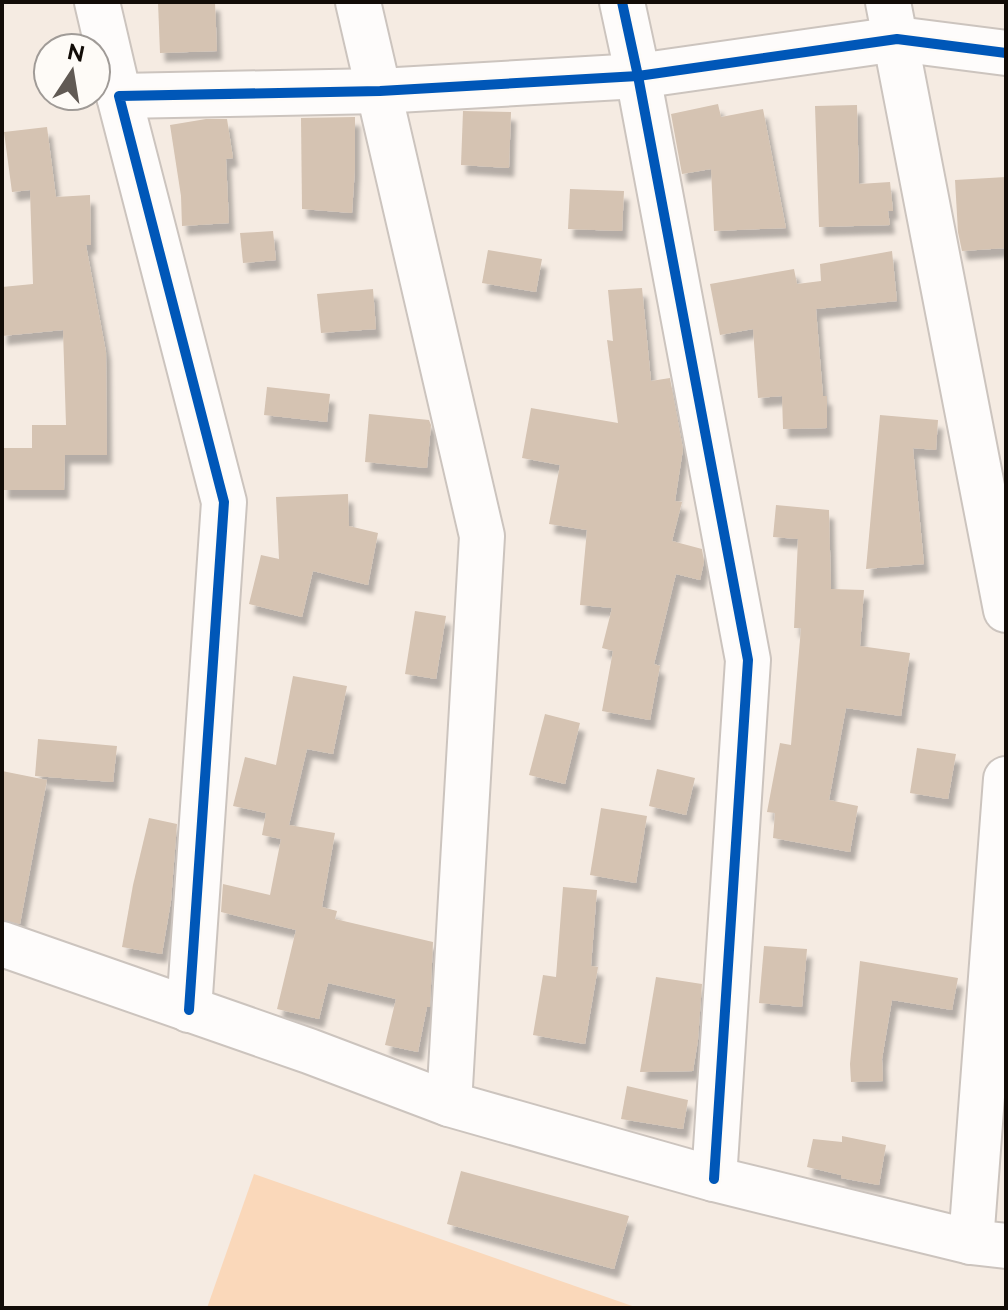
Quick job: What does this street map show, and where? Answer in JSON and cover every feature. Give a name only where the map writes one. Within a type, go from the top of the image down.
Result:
[{"type":"street","points":[[97,2],[224,502],[189,1010]]},
{"type":"street","points":[[358,2],[482,536],[449,1104]]},
{"type":"street","points":[[622,2],[748,660],[714,1179]]},
{"type":"street","points":[[119,96],[380,91],[638,76],[892,20],[1006,53]]},
{"type":"street","points":[[892,20],[1006,610]]},
{"type":"street","points":[[2,944],[309,1051],[449,1104],[714,1179],[988,1244],[1006,779]]},
{"type":"shaded area","points":[[254,1174],[638,1308],[207,1308]]},
{"type":"building","points":[[158,2],[215,2],[217,51],[160,53]]},
{"type":"building","points":[[718,104],[721,117],[763,109],[786,228],[714,231],[711,169],[682,174],[671,114]]},
{"type":"building","points":[[857,105],[859,184],[890,182],[893,211],[888,211],[890,225],[819,227],[815,106]]},
{"type":"building","points":[[463,111],[511,112],[509,168],[461,165]]},
{"type":"building","points":[[355,117],[352,213],[302,209],[301,118]]},
{"type":"building","points":[[227,119],[233,158],[226,159],[229,223],[182,226],[181,196],[170,125]]},
{"type":"building","points":[[47,127],[56,197],[90,195],[91,245],[86,245],[106,352],[107,455],[65,455],[64,490],[3,490],[3,448],[32,448],[32,425],[66,425],[63,330],[2,336],[2,287],[33,284],[30,190],[12,192],[4,132]]},
{"type":"building","points":[[1006,177],[1006,248],[962,251],[955,180]]},
{"type":"building","points":[[570,189],[624,191],[622,231],[568,229]]},
{"type":"building","points":[[273,231],[276,260],[243,263],[240,233]]},
{"type":"building","points":[[488,250],[542,259],[536,292],[482,283]]},
{"type":"building","points":[[892,251],[897,301],[816,309],[823,396],[827,396],[827,428],[783,429],[782,396],[758,398],[753,329],[720,335],[710,284],[794,269],[797,284],[821,281],[820,264]]},
{"type":"building","points":[[642,288],[651,381],[670,378],[683,449],[675,501],[682,502],[672,541],[702,549],[704,562],[700,580],[676,574],[654,664],[660,666],[650,720],[602,711],[613,651],[602,648],[612,608],[580,605],[587,530],[549,524],[560,465],[522,458],[531,408],[618,423],[607,340],[613,341],[608,290]]},
{"type":"building","points":[[373,289],[376,329],[321,333],[317,294]]},
{"type":"building","points":[[267,387],[330,394],[327,422],[264,415]]},
{"type":"building","points":[[369,414],[429,420],[427,468],[365,462]]},
{"type":"building","points":[[880,415],[938,420],[936,450],[913,448],[924,564],[866,569]]},
{"type":"building","points":[[348,494],[349,526],[378,533],[368,585],[313,571],[302,617],[249,604],[261,555],[279,559],[276,497]]},
{"type":"building","points":[[776,505],[829,510],[831,589],[864,590],[860,646],[910,653],[901,716],[846,708],[829,800],[858,806],[850,852],[773,838],[775,813],[767,812],[780,743],[791,745],[801,628],[794,628],[798,539],[773,537]]},
{"type":"building","points":[[415,611],[446,616],[436,679],[405,674]]},
{"type":"building","points":[[293,676],[347,686],[333,754],[307,749],[289,825],[335,833],[322,907],[337,911],[335,919],[433,942],[430,1007],[427,1007],[418,1052],[385,1045],[396,999],[328,983],[319,1019],[277,1009],[296,930],[221,912],[223,884],[270,895],[281,839],[262,835],[266,813],[233,806],[245,757],[276,765]]},
{"type":"building","points":[[545,714],[580,723],[565,784],[529,775]]},
{"type":"building","points":[[38,739],[117,746],[113,782],[35,776]]},
{"type":"building","points":[[917,748],[956,754],[948,799],[910,793]]},
{"type":"building","points":[[657,769],[695,778],[686,815],[649,806]]},
{"type":"building","points":[[2,771],[47,780],[20,924],[2,920]]},
{"type":"building","points":[[601,808],[647,816],[636,883],[590,875]]},
{"type":"building","points":[[149,818],[177,824],[171,901],[162,954],[122,947]]},
{"type":"building","points":[[563,887],[597,890],[591,966],[598,967],[585,1044],[533,1035],[543,975],[556,977]]},
{"type":"building","points":[[764,946],[807,949],[802,1007],[759,1003]]},
{"type":"building","points":[[860,961],[958,978],[952,1010],[892,1000],[882,1059],[883,1081],[851,1082]]},
{"type":"building","points":[[656,977],[702,984],[693,1071],[640,1072]]},
{"type":"building","points":[[627,1086],[688,1100],[683,1129],[621,1119]]},
{"type":"building","points":[[842,1136],[886,1145],[879,1185],[841,1178],[841,1175],[807,1167],[813,1139],[842,1142]]},
{"type":"building","points":[[461,1171],[629,1216],[614,1269],[447,1224]]},
{"type":"cycle path","points":[[622,2],[748,660],[714,1179]]},
{"type":"cycle path","points":[[189,1010],[224,502],[119,96],[380,91],[638,76],[897,39],[1006,53]]}]
